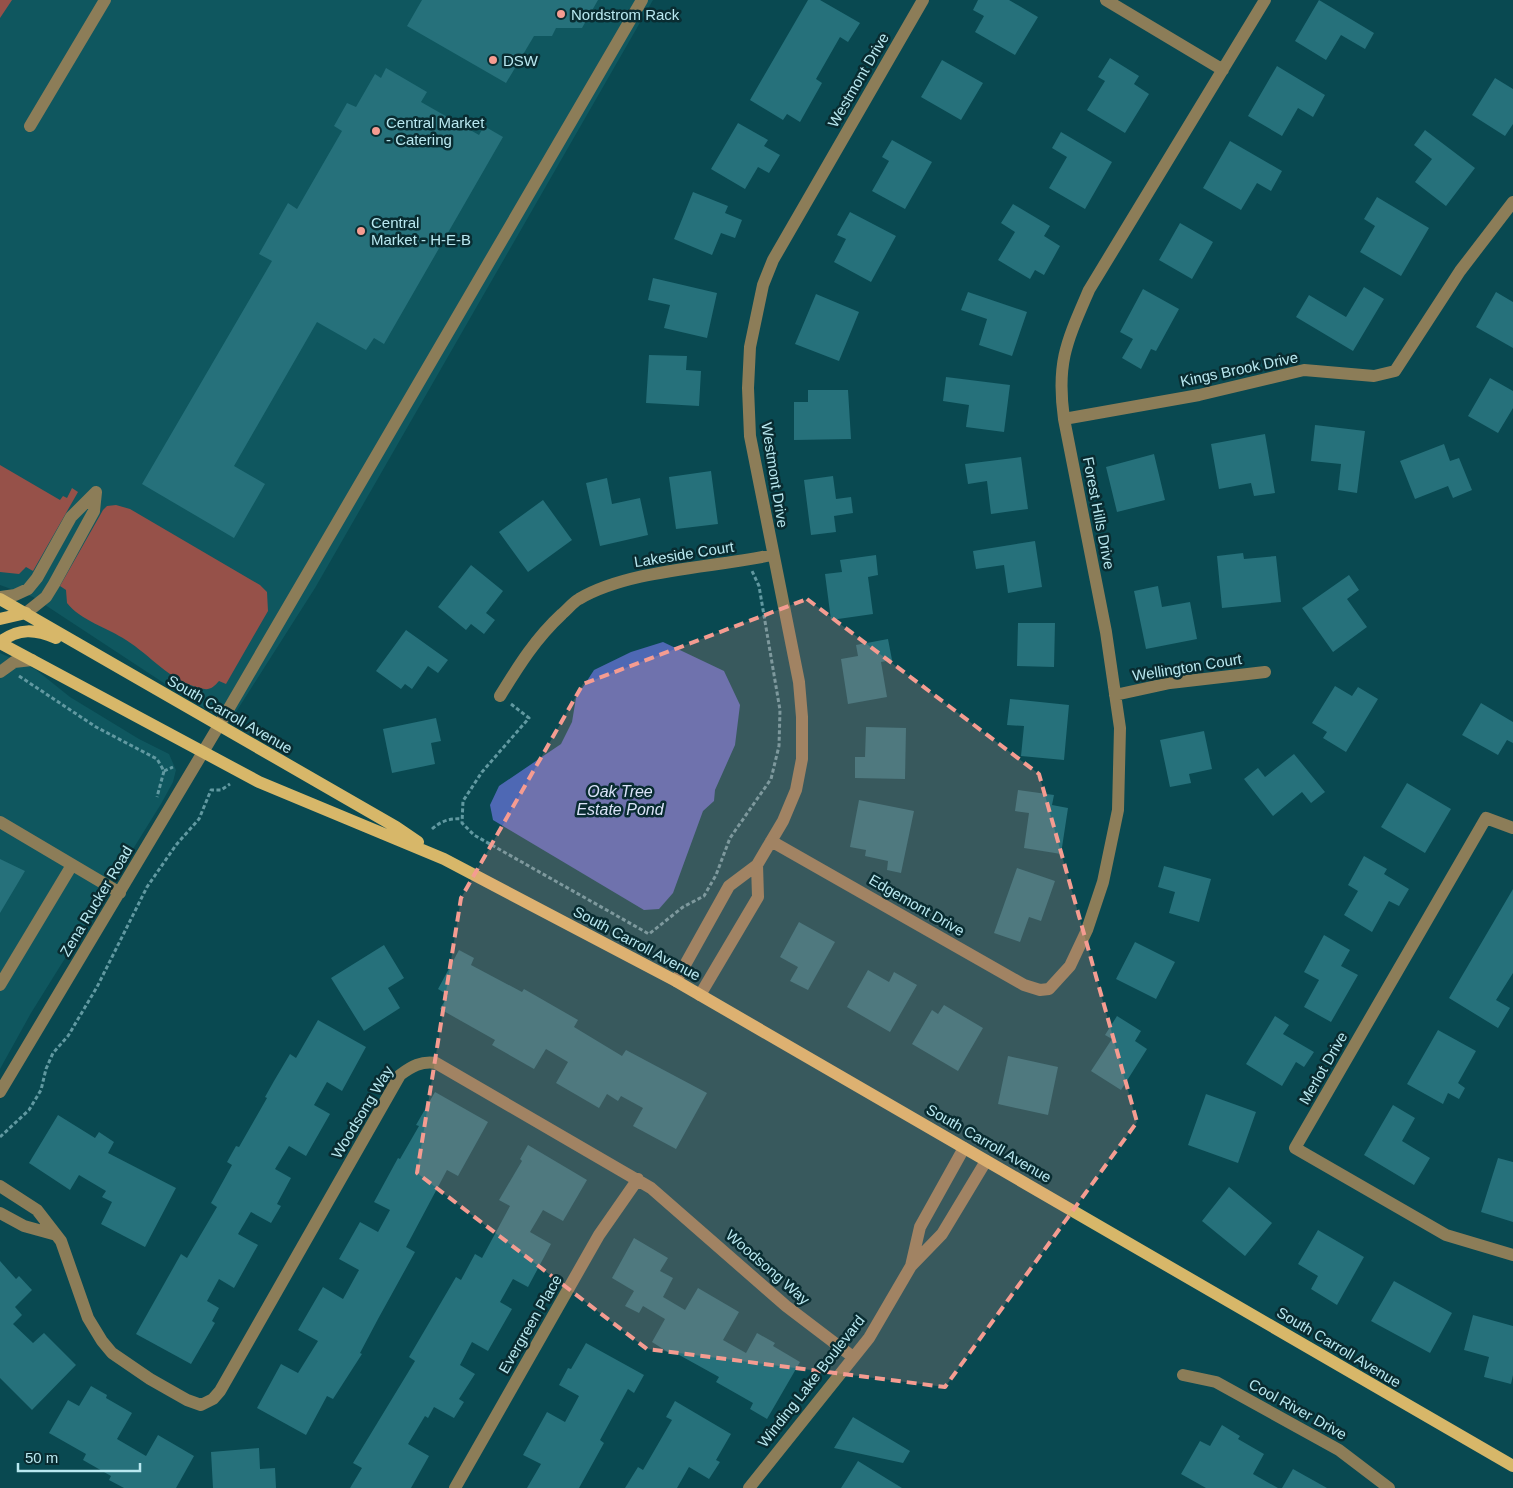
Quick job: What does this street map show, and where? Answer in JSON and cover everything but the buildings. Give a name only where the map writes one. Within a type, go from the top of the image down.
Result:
[{"type":"main road","name":"South Carroll Avenue","points":[[0,598],[218,727],[396,827],[444,859]]},
{"type":"main road","points":[[0,619],[26,613]]},
{"type":"main road","points":[[0,643],[25,630],[42,632],[106,661]]},
{"type":"main road","name":"South Carroll Avenue","points":[[0,643],[259,782],[444,859],[676,981],[1513,1466]]},
{"type":"street","points":[[30,126],[105,0]]},
{"type":"street","name":"Zena Rucker Road","points":[[0,1092],[218,727],[642,0]]},
{"type":"street","name":"Westmont Drive","points":[[676,981],[729,886],[757,866],[796,790],[802,759],[802,716],[799,682],[772,555],[750,436],[748,388],[750,347],[763,285],[773,260],[923,0]]},
{"type":"street","points":[[1106,0],[1223,70]]},
{"type":"street","name":"Forest Hills Drive","points":[[1049,989],[1070,966],[1087,930],[1103,882],[1118,810],[1120,728],[1106,632],[1064,419],[1060,394],[1061,366],[1067,340],[1089,290],[1265,0]]},
{"type":"street","name":"Kings Brook Drive","points":[[1064,419],[1199,395],[1304,370],[1374,376],[1395,372],[1460,271],[1513,202]]},
{"type":"street","points":[[0,598],[15,595],[28,589],[37,578],[71,518],[96,492],[94,511],[54,584],[46,597],[26,613]]},
{"type":"street","name":"Lakeside Court","points":[[500,696],[525,656],[544,632],[579,599],[632,578],[772,555]]},
{"type":"street","points":[[2,670],[14,662],[32,660]]},
{"type":"street","name":"Wellington Court","points":[[1115,695],[1170,683],[1264,672]]},
{"type":"street","name":"Merlot Drive","points":[[1513,828],[1486,818],[1295,1148],[1446,1235],[1513,1255]]},
{"type":"street","points":[[0,822],[120,893]]},
{"type":"street","name":"Edgemont Drive","points":[[771,841],[1024,984],[1040,990],[1049,989]]},
{"type":"street","points":[[0,985],[72,864]]},
{"type":"street","points":[[700,995],[758,897],[757,866]]},
{"type":"street","name":"Woodsong Way","points":[[0,1186],[37,1210],[53,1234],[61,1241],[88,1318],[112,1353],[150,1379],[187,1400],[201,1405],[220,1391],[400,1075],[412,1066],[425,1061],[436,1063],[638,1179],[678,1210],[786,1306],[853,1357]]},
{"type":"street","name":"Winding Lake Boulevard","points":[[911,1266],[920,1227],[964,1148]]},
{"type":"street","name":"Winding Lake Boulevard","points":[[749,1488],[869,1338],[911,1266],[942,1234],[986,1161]]},
{"type":"street","name":"Evergreen Place","points":[[455,1488],[599,1235],[638,1179]]},
{"type":"street","points":[[0,1213],[24,1226],[53,1234]]},
{"type":"street","name":"Cool River Drive","points":[[1183,1375],[1216,1382],[1339,1450],[1388,1488]]},
{"type":"path","points":[[500,696],[528,718],[482,772],[463,801],[462,823],[474,835],[649,934],[683,907],[704,896],[716,875],[730,838],[772,779],[779,746],[780,710],[759,586],[748,560]]},
{"type":"path","points":[[2,670],[21,676],[96,727],[157,759],[164,770],[157,797]]},
{"type":"path","points":[[164,770],[173,767]]},
{"type":"path","points":[[0,1137],[29,1110],[41,1090],[46,1069],[54,1053],[68,1036],[97,987],[147,887],[162,864],[199,819],[211,790],[221,790],[230,784]]},
{"type":"path","points":[[432,829],[439,823],[454,818],[462,819]]},
{"type":"highlighted area","points":[[807,599],[1039,774],[1137,1122],[945,1387],[647,1349],[417,1173],[461,898],[583,684]]},
{"type":"shaded area","points":[[0,0],[653,0],[315,588],[229,723],[179,693],[33,597],[0,585]]},
{"type":"shaded area","points":[[0,0],[12,0],[0,18]]},
{"type":"shaded area","points":[[0,465],[60,500],[63,496],[67,498],[72,488],[78,492],[33,571],[26,567],[19,574],[0,572]]},
{"type":"shaded area","points":[[116,505],[130,509],[260,585],[267,592],[268,611],[226,684],[219,681],[213,687],[206,689],[189,685],[179,680],[135,646],[79,614],[67,603],[66,590],[60,586],[103,510],[107,506]]},
{"type":"shaded area","points":[[0,653],[35,669],[70,697],[139,739],[169,754],[176,770],[173,782],[161,804],[31,1013],[0,1069]]},
{"type":"water","name":"Oak Tree Estate Pond","points":[[663,642],[724,671],[740,705],[735,745],[715,790],[714,801],[703,811],[673,893],[659,909],[644,910],[493,820],[490,805],[499,786],[561,744],[572,722],[576,698],[594,670],[631,652]]},
{"type":"place","name":"Nordstrom Rack","points":[[561,14]]},
{"type":"place","name":"DSW","points":[[493,60]]},
{"type":"place","name":"Central Market - Catering","points":[[376,131]]},
{"type":"place","name":"Central Market - H-E-B","points":[[361,231]]}]
